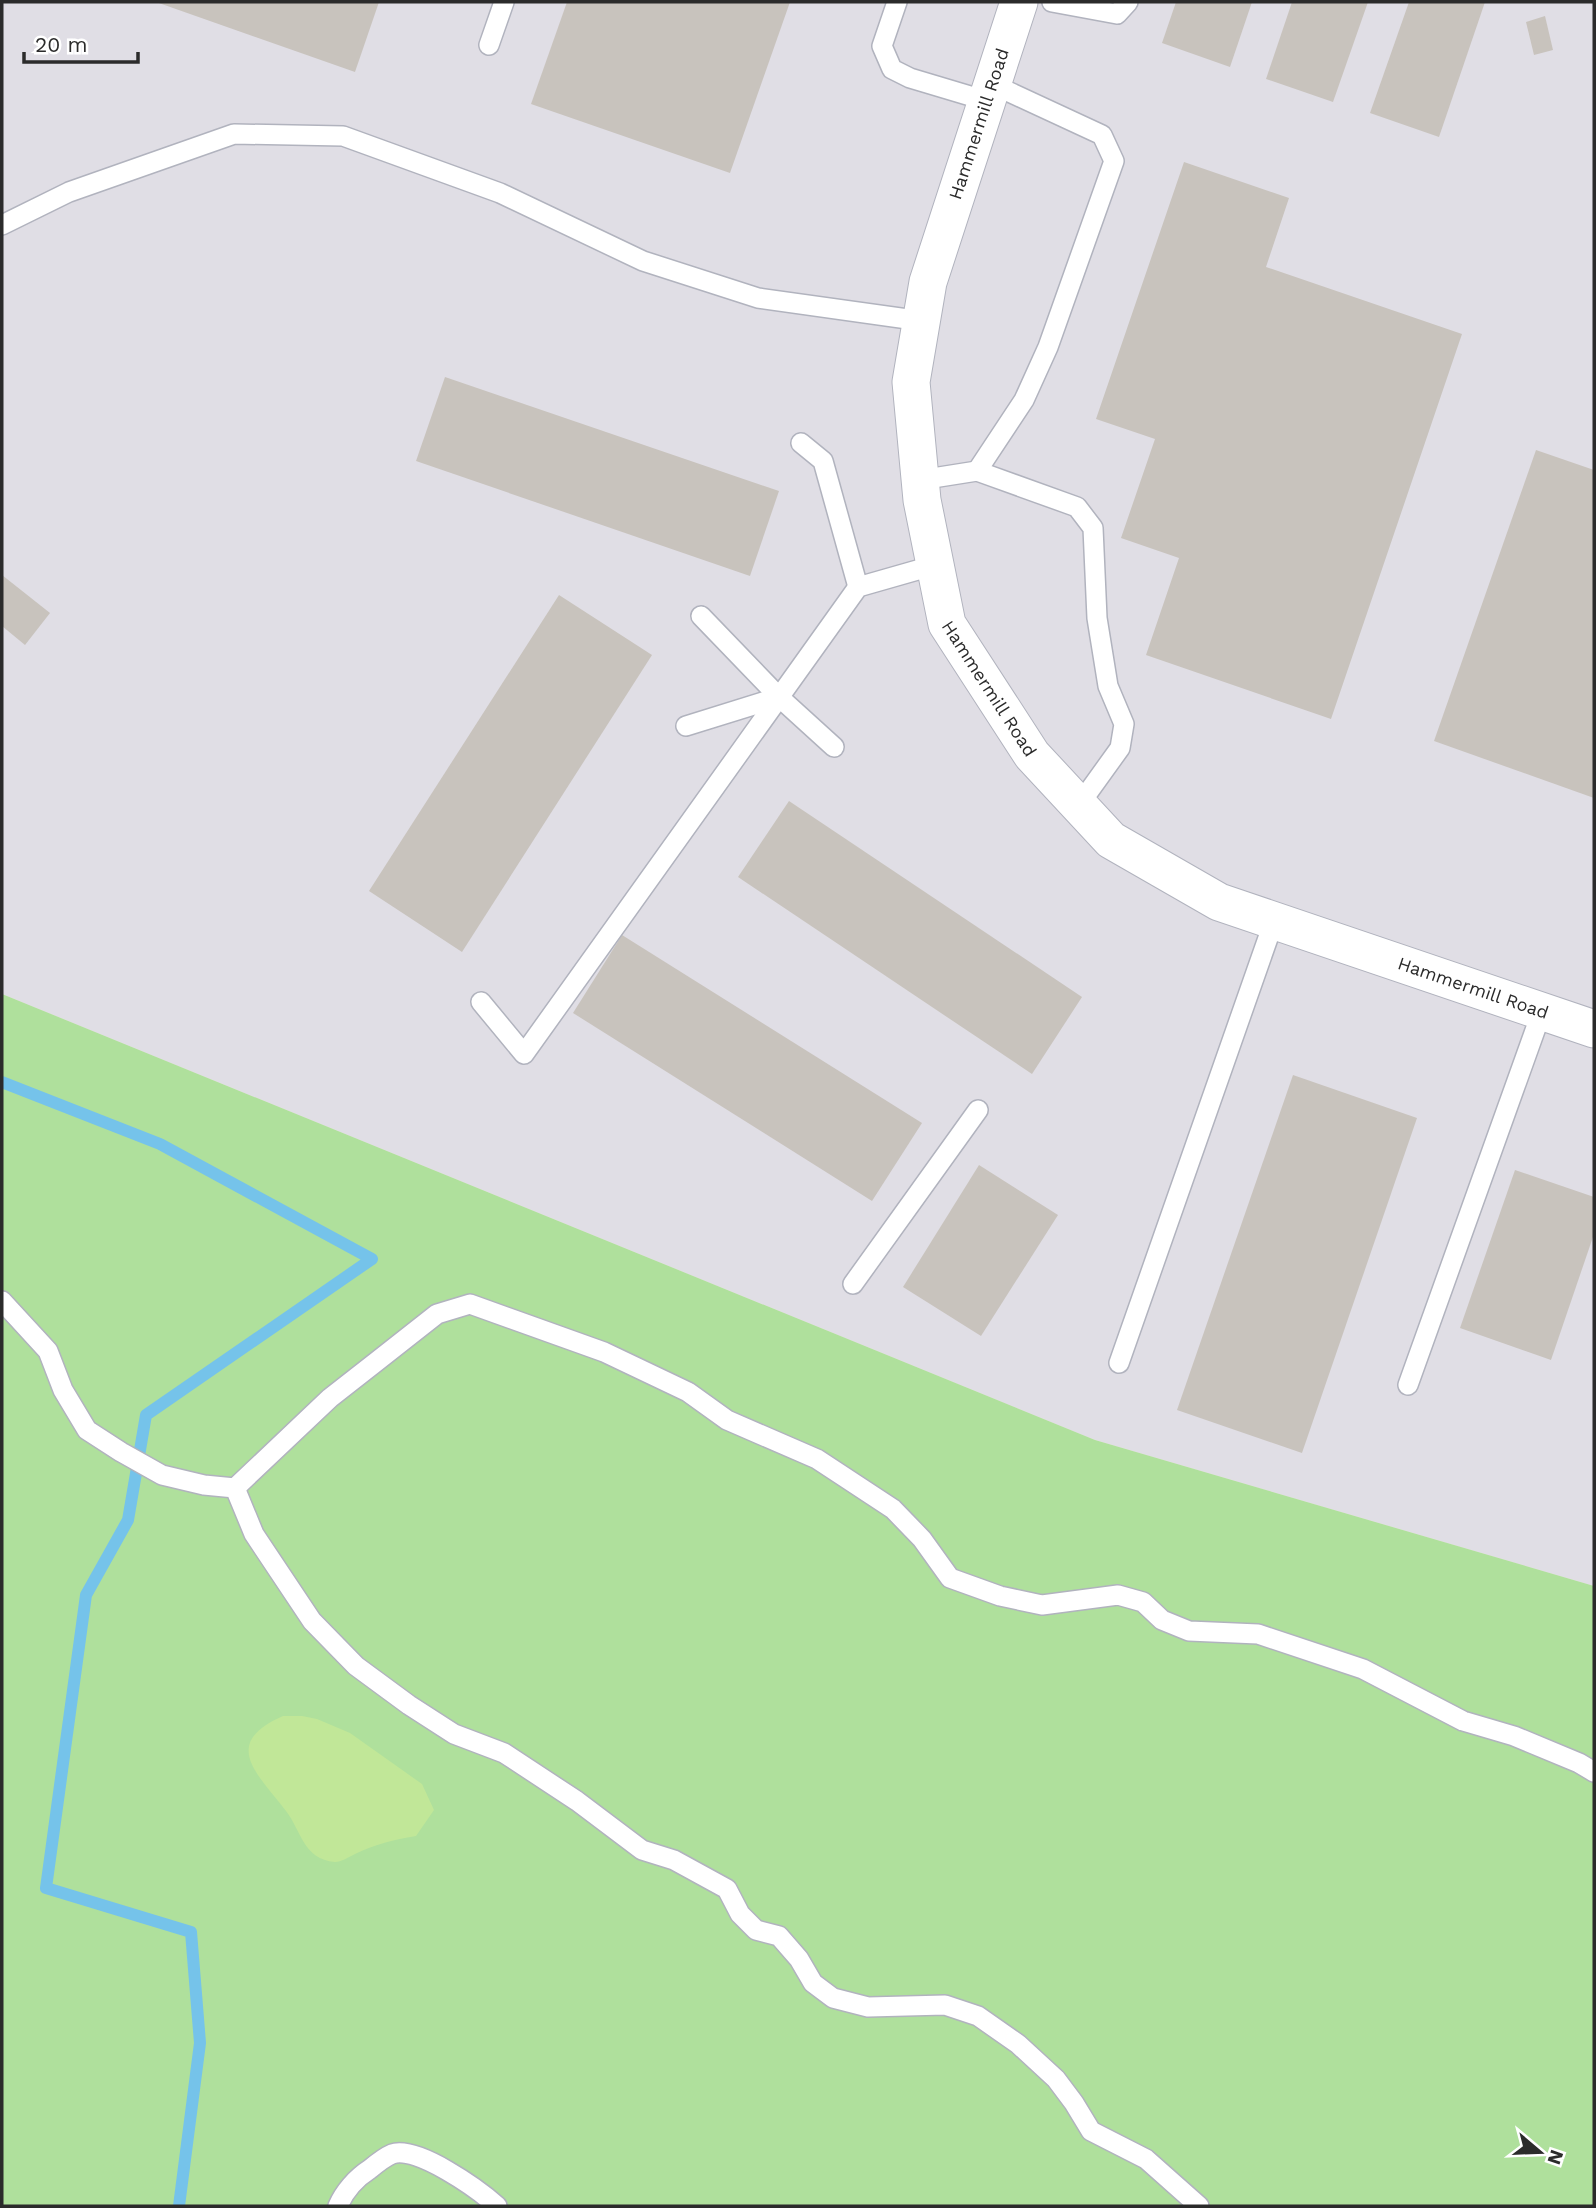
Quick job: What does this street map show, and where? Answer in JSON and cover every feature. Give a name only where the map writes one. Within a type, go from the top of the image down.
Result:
[{"type":"street","name":"Hammermill Road","points":[[1018,2],[928,282],[911,382],[922,500],[947,624],[1032,755],[1111,840],[1219,902],[1594,1029]]},
{"type":"lane","points":[[489,45],[504,2]]},
{"type":"lane","points":[[897,2],[882,46],[892,69],[910,78],[989,93],[1102,135],[1114,161],[1048,347],[1024,400],[977,471]]},
{"type":"lane","points":[[1052,2],[1117,15],[1129,2]]},
{"type":"lane","points":[[2,225],[69,192],[234,134],[343,136],[500,192],[643,261],[758,299],[922,321]]},
{"type":"lane","points":[[802,443],[823,461],[858,587]]},
{"type":"lane","points":[[920,480],[977,471],[1077,508],[1093,528],[1097,618],[1108,686],[1124,724],[1121,748],[1079,805]]},
{"type":"lane","points":[[481,1002],[524,1054],[858,587],[935,565]]},
{"type":"lane","points":[[701,617],[779,697],[834,747]]},
{"type":"lane","points":[[686,726],[779,697]]},
{"type":"lane","points":[[1119,1363],[1274,921]]},
{"type":"lane","points":[[1408,1385],[1542,1011]]},
{"type":"lane","points":[[853,1284],[978,1110]]},
{"type":"lane","points":[[2,1301],[48,1351],[63,1390],[87,1430],[162,1475],[204,1485],[235,1488],[330,1398],[437,1314],[470,1304],[604,1352],[688,1392],[727,1420],[817,1459],[893,1510],[922,1539],[950,1578],[1000,1597],[1042,1605],[1118,1595],[1143,1602],[1162,1620],[1189,1631],[1258,1633],[1363,1669],[1463,1721],[1514,1736],[1594,1772]]},
{"type":"lane","points":[[235,1488],[254,1534],[312,1621],[356,1666],[388,1690],[454,1734],[504,1753],[577,1801],[642,1850],[674,1860],[727,1889],[740,1914],[756,1930],[779,1936],[799,1959],[813,1983],[833,1998],[868,2007],[945,2005],[978,2016],[1018,2044],[1056,2079],[1091,2132],[1146,2159],[1199,2206]]},
{"type":"lane","points":[[338,2206],[342,2197],[361,2175],[393,2153],[412,2154],[445,2170],[497,2206]]},
{"type":"shaded area","points":[[2,2],[1594,2],[1594,1586],[1095,1440],[2,994]]},
{"type":"green space","points":[[2,994],[1095,1440],[1594,1586],[1594,2206],[2,2206]]},
{"type":"green space","points":[[283,1716],[317,1719],[350,1733],[422,1784],[434,1810],[416,1836],[377,1845],[337,1862],[316,1856],[304,1843],[286,1811],[256,1773],[250,1761],[249,1749],[253,1738],[264,1727]]},
{"type":"building","points":[[156,2],[379,2],[355,72]]},
{"type":"building","points":[[567,2],[790,2],[730,173],[531,104]]},
{"type":"building","points":[[1176,2],[1252,2],[1230,67],[1162,43]]},
{"type":"building","points":[[1292,2],[1368,2],[1333,102],[1266,79]]},
{"type":"building","points":[[1409,2],[1485,2],[1439,137],[1370,113]]},
{"type":"building","points":[[1545,16],[1553,50],[1534,55],[1526,22]]},
{"type":"building","points":[[1184,162],[1289,198],[1266,267],[1462,334],[1331,719],[1146,655],[1179,558],[1121,538],[1155,439],[1096,419]]},
{"type":"building","points":[[445,377],[779,491],[750,576],[416,461]]},
{"type":"building","points":[[1536,450],[1594,470],[1594,798],[1434,741]]},
{"type":"building","points":[[2,575],[50,613],[25,645],[2,626]]},
{"type":"building","points":[[559,595],[652,655],[462,952],[369,891]]},
{"type":"building","points":[[789,801],[1082,997],[1032,1074],[738,877]]},
{"type":"building","points":[[622,935],[922,1123],[872,1201],[573,1013]]},
{"type":"building","points":[[1293,1075],[1417,1118],[1302,1453],[1177,1410]]},
{"type":"building","points":[[979,1165],[1058,1215],[981,1336],[903,1287]]},
{"type":"building","points":[[1515,1170],[1594,1197],[1594,1234],[1551,1360],[1460,1328]]},
{"type":"waterway","points":[[2,1082],[160,1144],[372,1259],[146,1415],[128,1520],[86,1595],[46,1888],[191,1932],[200,2043],[179,2206]]}]
